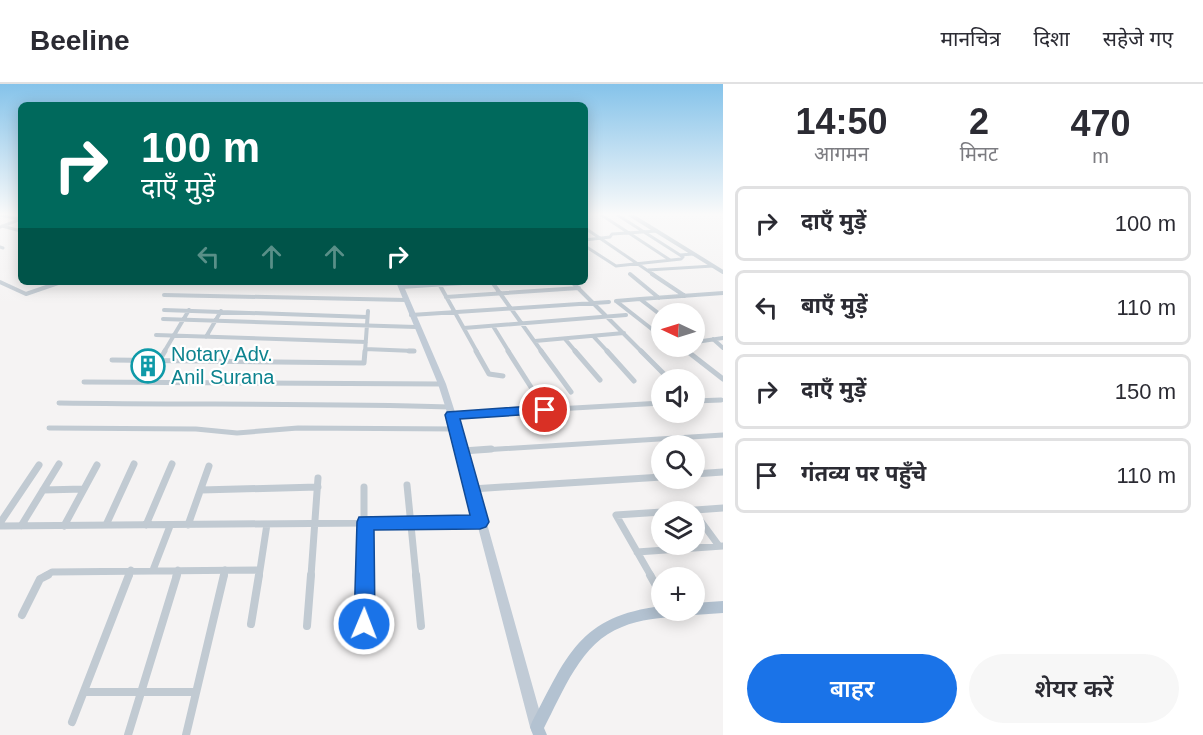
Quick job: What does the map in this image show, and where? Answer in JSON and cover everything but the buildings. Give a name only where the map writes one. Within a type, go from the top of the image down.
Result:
[{"type":"main road","points":[[400,285],[416,327],[442,384],[464,451],[480,522],[538,731]]},
{"type":"main road","points":[[705,608],[723,607]]},
{"type":"main road","points":[[538,731],[576,658],[598,633],[615,622],[651,614]]},
{"type":"street","points":[[609,244],[686,296]]},
{"type":"street","points":[[646,244],[670,260]]},
{"type":"street","points":[[588,248],[616,266],[683,259],[664,244]]},
{"type":"street","points":[[678,244],[723,273]]},
{"type":"street","points":[[680,255],[693,254]]},
{"type":"street","points":[[648,270],[713,266]]},
{"type":"street","points":[[630,274],[659,298]]},
{"type":"street","points":[[0,282],[26,294],[52,285]]},
{"type":"street","points":[[439,285],[489,374],[503,376]]},
{"type":"street","points":[[494,285],[571,392]]},
{"type":"street","points":[[576,285],[659,369]]},
{"type":"street","points":[[446,297],[579,288]]},
{"type":"street","points":[[651,328],[616,301],[723,293]]},
{"type":"street","points":[[164,295],[406,300]]},
{"type":"street","points":[[640,299],[651,308]]},
{"type":"street","points":[[411,315],[609,302]]},
{"type":"street","points":[[164,309],[367,317]]},
{"type":"street","points":[[159,361],[189,310]]},
{"type":"street","points":[[206,337],[221,311]]},
{"type":"street","points":[[112,360],[364,363],[368,311]]},
{"type":"street","points":[[464,328],[626,315]]},
{"type":"street","points":[[326,326],[328,316]]},
{"type":"street","points":[[163,320],[416,327]]},
{"type":"street","points":[[493,326],[536,395]]},
{"type":"street","points":[[535,341],[624,333]]},
{"type":"street","points":[[156,335],[366,342]]},
{"type":"street","points":[[594,337],[634,381]]},
{"type":"street","points":[[705,340],[723,338]]},
{"type":"street","points":[[565,339],[600,380]]},
{"type":"street","points":[[713,339],[723,348]]},
{"type":"street","points":[[365,349],[414,351]]},
{"type":"street","points":[[695,357],[723,379]]},
{"type":"street","points":[[84,382],[442,384]]},
{"type":"street","points":[[705,401],[721,400]]},
{"type":"street","points":[[59,403],[255,406],[319,403],[449,407]]},
{"type":"street","points":[[452,415],[651,404]]},
{"type":"street","points":[[49,428],[196,429],[229,433],[298,428],[457,429]]},
{"type":"street","points":[[464,451],[723,435]]},
{"type":"street","points":[[21,526],[59,464]]},
{"type":"street","points":[[106,525],[134,464]]},
{"type":"street","points":[[146,525],[172,464]]},
{"type":"street","points":[[39,465],[0,524],[170,526],[480,522]]},
{"type":"street","points":[[64,526],[97,465]]},
{"type":"street","points":[[188,525],[209,466]]},
{"type":"street","points":[[705,473],[723,472]]},
{"type":"street","points":[[308,626],[318,478]]},
{"type":"street","points":[[472,489],[651,478]]},
{"type":"street","points":[[407,485],[421,626]]},
{"type":"street","points":[[364,487],[364,624]]},
{"type":"street","points":[[201,490],[318,488]]},
{"type":"street","points":[[43,490],[84,489]]},
{"type":"street","points":[[705,510],[723,508]]},
{"type":"street","points":[[651,513],[616,515],[651,577]]},
{"type":"street","points":[[251,624],[267,524]]},
{"type":"street","points":[[705,525],[721,546]]},
{"type":"street","points":[[153,570],[170,526]]},
{"type":"street","points":[[637,552],[721,546]]},
{"type":"street","points":[[22,615],[40,579],[48,573],[131,570],[260,570]]},
{"type":"street","points":[[72,722],[131,570]]},
{"type":"street","points":[[128,735],[178,570]]},
{"type":"street","points":[[186,735],[225,570]]},
{"type":"street","points":[[84,692],[196,692]]},
{"type":"place","name":"Notary Adv. Anil Surana","points":[[148,366]]},
{"type":"route","points":[[364,624],[365,522],[480,522],[464,451],[452,415],[545,410]]}]
